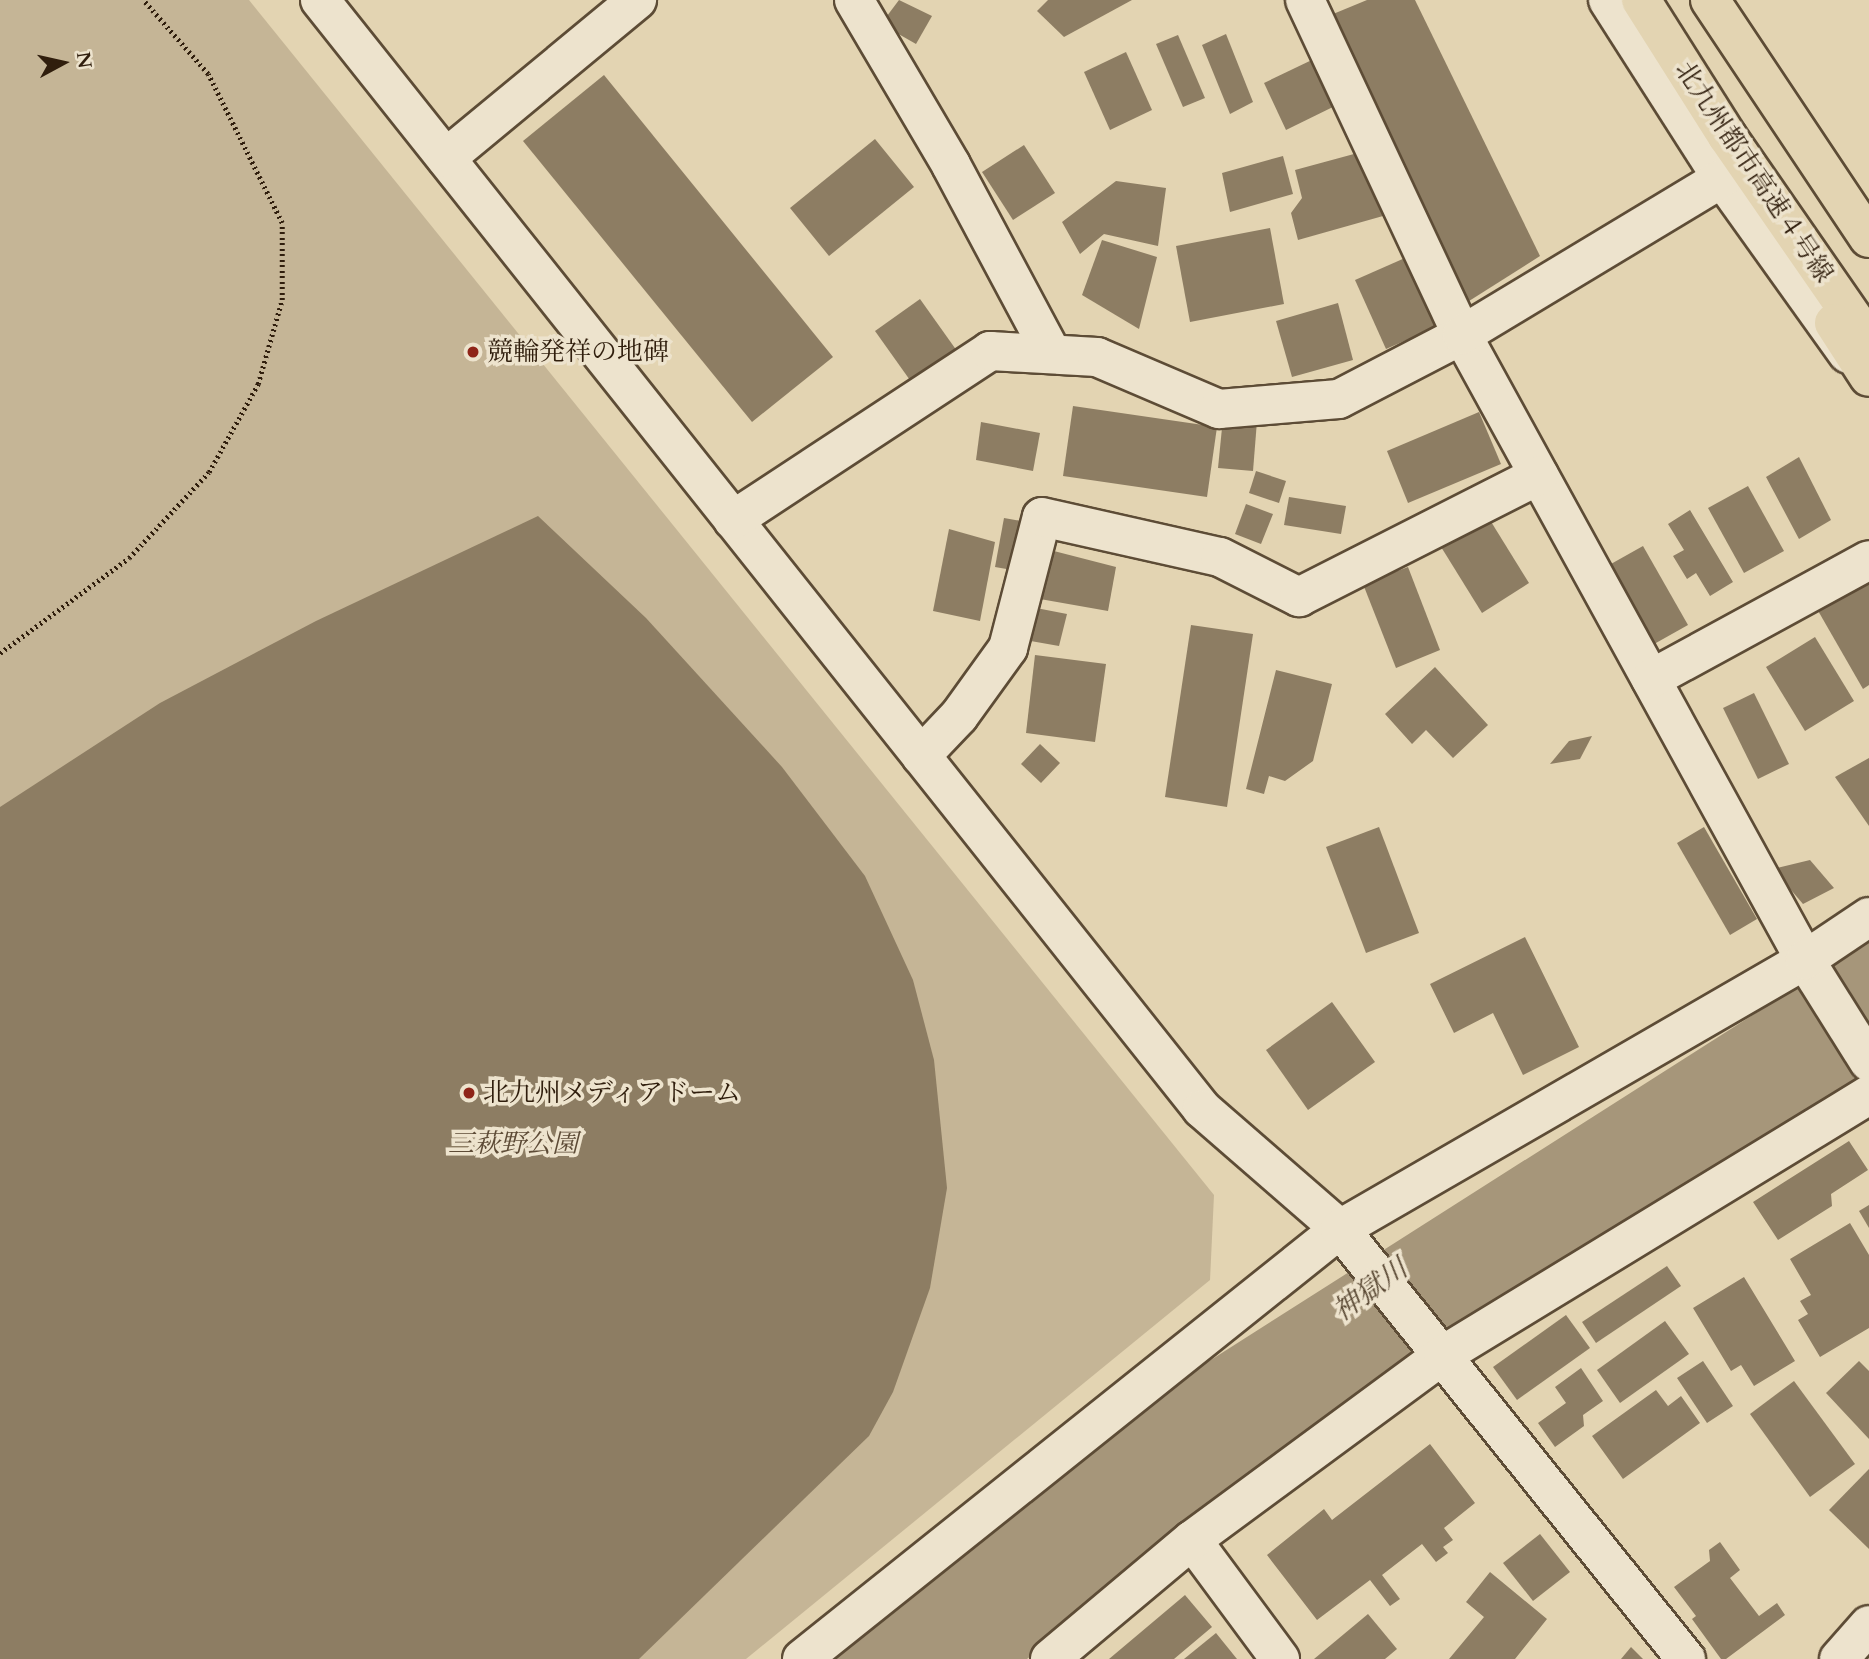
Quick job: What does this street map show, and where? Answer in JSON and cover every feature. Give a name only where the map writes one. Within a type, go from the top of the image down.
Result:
[{"type":"highway","name":"北九州都市高速４号線","points":[[1642,0],[1727,136],[1869,341]]},
{"type":"highway","points":[[1710,0],[1869,238]]},
{"type":"highway","points":[[1727,136],[1801,274],[1869,377]]},
{"type":"street","points":[[320,0],[1202,1109],[1340,1229],[1686,1659]]},
{"type":"street","points":[[446,158],[637,0]]},
{"type":"street","points":[[854,0],[951,165],[1052,354]]},
{"type":"street","points":[[1305,0],[1462,335],[1805,960],[1869,1062]]},
{"type":"street","points":[[1608,0],[1722,178],[1869,384]]},
{"type":"street","points":[[733,520],[990,351],[1097,357],[1219,409],[1339,398],[1462,335],[1722,178]]},
{"type":"street","points":[[921,756],[959,716],[1008,648],[1042,517],[1220,557],[1299,597],[1539,475]]},
{"type":"street","points":[[1651,679],[1869,560]]},
{"type":"street","points":[[802,1659],[1340,1229],[1805,960],[1869,917]]},
{"type":"street","points":[[1050,1659],[1192,1540],[1443,1355],[1869,1095]]},
{"type":"street","points":[[1192,1540],[1280,1659]]},
{"type":"street","points":[[1839,1659],[1869,1625]]},
{"type":"path","points":[[0,653],[129,558],[209,472],[258,384],[282,300],[282,223],[208,74],[144,0]]},
{"type":"green space","name":"三萩野公園","points":[[0,0],[249,0],[1214,1195],[1210,1280],[746,1659],[0,1659]]},
{"type":"water","name":"神獄川","points":[[1869,941],[1869,1074],[1407,1358],[1027,1659],[832,1659],[1170,1386]]},
{"type":"building","points":[[899,0],[932,16],[916,44],[881,24]]},
{"type":"building","points":[[1048,0],[1132,0],[1064,37],[1037,11]]},
{"type":"building","points":[[1367,0],[1415,0],[1540,256],[1458,308],[1321,19]]},
{"type":"building","points":[[1226,34],[1253,102],[1230,114],[1202,45]]},
{"type":"building","points":[[1178,35],[1205,98],[1183,107],[1156,44]]},
{"type":"building","points":[[1126,52],[1152,110],[1110,130],[1084,72]]},
{"type":"building","points":[[1316,58],[1339,104],[1286,130],[1264,83]]},
{"type":"building","points":[[604,75],[833,357],[752,422],[523,141]]},
{"type":"building","points":[[875,139],[914,187],[829,256],[790,208]]},
{"type":"building","points":[[1024,145],[1055,193],[1013,220],[982,172]]},
{"type":"building","points":[[1365,151],[1383,216],[1298,240],[1291,213],[1302,198],[1295,170]]},
{"type":"building","points":[[1283,156],[1293,194],[1230,212],[1222,173]]},
{"type":"building","points":[[1116,181],[1166,188],[1158,246],[1104,234],[1080,254],[1062,222]]},
{"type":"building","points":[[1270,228],[1284,304],[1190,322],[1176,246]]},
{"type":"building","points":[[1102,240],[1157,257],[1139,329],[1082,295]]},
{"type":"building","points":[[1414,254],[1445,323],[1386,349],[1355,280]]},
{"type":"building","points":[[920,299],[957,351],[912,383],[875,331]]},
{"type":"building","points":[[1338,303],[1353,360],[1292,377],[1276,321]]},
{"type":"building","points":[[1073,406],[1217,427],[1207,497],[1063,476]]},
{"type":"building","points":[[1479,412],[1501,464],[1408,503],[1387,451]]},
{"type":"building","points":[[1223,418],[1257,421],[1253,471],[1218,468]]},
{"type":"building","points":[[981,422],[1040,433],[1033,471],[976,460]]},
{"type":"building","points":[[1799,457],[1831,520],[1799,539],[1766,477]]},
{"type":"building","points":[[1256,471],[1286,481],[1279,503],[1249,493]]},
{"type":"building","points":[[1748,486],[1784,551],[1744,573],[1708,508]]},
{"type":"building","points":[[1289,497],[1346,506],[1341,534],[1284,525]]},
{"type":"building","points":[[1246,504],[1273,514],[1261,544],[1235,534]]},
{"type":"building","points":[[1690,510],[1733,582],[1710,596],[1696,573],[1687,579],[1673,556],[1684,550],[1668,524]]},
{"type":"building","points":[[1485,512],[1529,583],[1482,613],[1438,542]]},
{"type":"building","name":"三萩野公園","points":[[538,516],[646,618],[782,767],[865,876],[913,980],[934,1060],[947,1188],[930,1288],[893,1392],[869,1436],[639,1659],[0,1659],[0,807],[160,703],[316,621]]},
{"type":"building","points":[[1004,518],[1027,522],[1018,571],[995,567]]},
{"type":"building","points":[[949,529],[995,542],[980,621],[933,611]]},
{"type":"building","points":[[1643,546],[1688,625],[1647,648],[1602,569]]},
{"type":"building","points":[[1050,550],[1116,567],[1108,611],[1040,599]]},
{"type":"building","points":[[1408,567],[1440,650],[1396,668],[1363,584]]},
{"type":"building","points":[[1869,579],[1869,685],[1863,689],[1813,602]]},
{"type":"building","points":[[1031,607],[1067,614],[1059,646],[1025,640]]},
{"type":"building","points":[[1191,625],[1253,634],[1227,807],[1165,797]]},
{"type":"building","points":[[1815,637],[1854,701],[1805,731],[1766,667]]},
{"type":"building","points":[[1035,655],[1106,664],[1095,742],[1026,733]]},
{"type":"building","points":[[1435,667],[1488,725],[1453,758],[1426,730],[1412,744],[1385,714]]},
{"type":"building","points":[[1276,670],[1332,684],[1313,761],[1285,781],[1269,776],[1264,794],[1246,789]]},
{"type":"building","points":[[1754,693],[1789,764],[1758,779],[1723,708]]},
{"type":"building","points":[[1592,736],[1580,759],[1550,764],[1569,741]]},
{"type":"building","points":[[1040,744],[1060,763],[1041,783],[1021,764]]},
{"type":"building","points":[[1869,758],[1869,826],[1835,777]]},
{"type":"building","points":[[1379,827],[1419,933],[1366,953],[1326,847]]},
{"type":"building","points":[[1704,827],[1757,919],[1730,935],[1677,843]]},
{"type":"building","points":[[1810,860],[1834,888],[1803,904],[1773,869]]},
{"type":"building","points":[[1525,937],[1579,1047],[1523,1075],[1493,1013],[1454,1033],[1430,984]]},
{"type":"building","points":[[1332,1002],[1375,1062],[1308,1110],[1266,1050]]},
{"type":"building","points":[[1849,1141],[1868,1170],[1831,1194],[1832,1206],[1778,1240],[1753,1202]]},
{"type":"building","points":[[1869,1205],[1869,1228],[1859,1211]]},
{"type":"building","points":[[1850,1223],[1869,1255],[1869,1328],[1820,1357],[1798,1320],[1808,1314],[1800,1301],[1811,1295],[1790,1259]]},
{"type":"building","points":[[1667,1266],[1681,1286],[1596,1343],[1582,1322]]},
{"type":"building","points":[[1744,1277],[1795,1361],[1754,1386],[1741,1365],[1731,1371],[1693,1308]]},
{"type":"building","points":[[1566,1315],[1590,1348],[1517,1400],[1493,1367]]},
{"type":"building","points":[[1665,1321],[1689,1354],[1620,1403],[1597,1370]]},
{"type":"building","points":[[1703,1361],[1733,1406],[1707,1423],[1677,1378]]},
{"type":"building","points":[[1859,1361],[1869,1371],[1869,1439],[1826,1393]]},
{"type":"building","points":[[1581,1368],[1603,1401],[1583,1415],[1584,1426],[1555,1447],[1538,1423],[1566,1403],[1555,1387]]},
{"type":"building","points":[[1794,1381],[1855,1464],[1810,1497],[1750,1414]]},
{"type":"building","points":[[1656,1390],[1668,1406],[1681,1396],[1700,1423],[1623,1479],[1592,1436]]},
{"type":"building","points":[[1430,1444],[1475,1503],[1444,1528],[1453,1540],[1443,1547],[1448,1553],[1436,1562],[1422,1544],[1382,1575],[1400,1599],[1390,1606],[1370,1580],[1317,1620],[1267,1555],[1324,1509],[1332,1520]]},
{"type":"building","points":[[1869,1469],[1869,1549],[1829,1510]]},
{"type":"building","points":[[1540,1534],[1570,1572],[1533,1601],[1503,1563]]},
{"type":"building","points":[[1720,1542],[1740,1570],[1730,1578],[1759,1616],[1777,1603],[1785,1615],[1726,1659],[1721,1659],[1692,1619],[1696,1616],[1674,1587],[1710,1561],[1709,1550]]},
{"type":"building","points":[[1490,1572],[1547,1619],[1515,1659],[1449,1659],[1484,1617],[1466,1602]]},
{"type":"building","points":[[1185,1595],[1212,1627],[1174,1659],[1109,1659]]},
{"type":"building","points":[[1368,1614],[1397,1649],[1385,1659],[1314,1659]]},
{"type":"building","points":[[1216,1633],[1237,1659],[1184,1659]]},
{"type":"building","points":[[1631,1647],[1643,1659],[1621,1659]]},
{"type":"place","name":"競輪発祥の地碑","points":[[473,352]]},
{"type":"place","name":"北九州メディアドーム","points":[[469,1093]]}]
